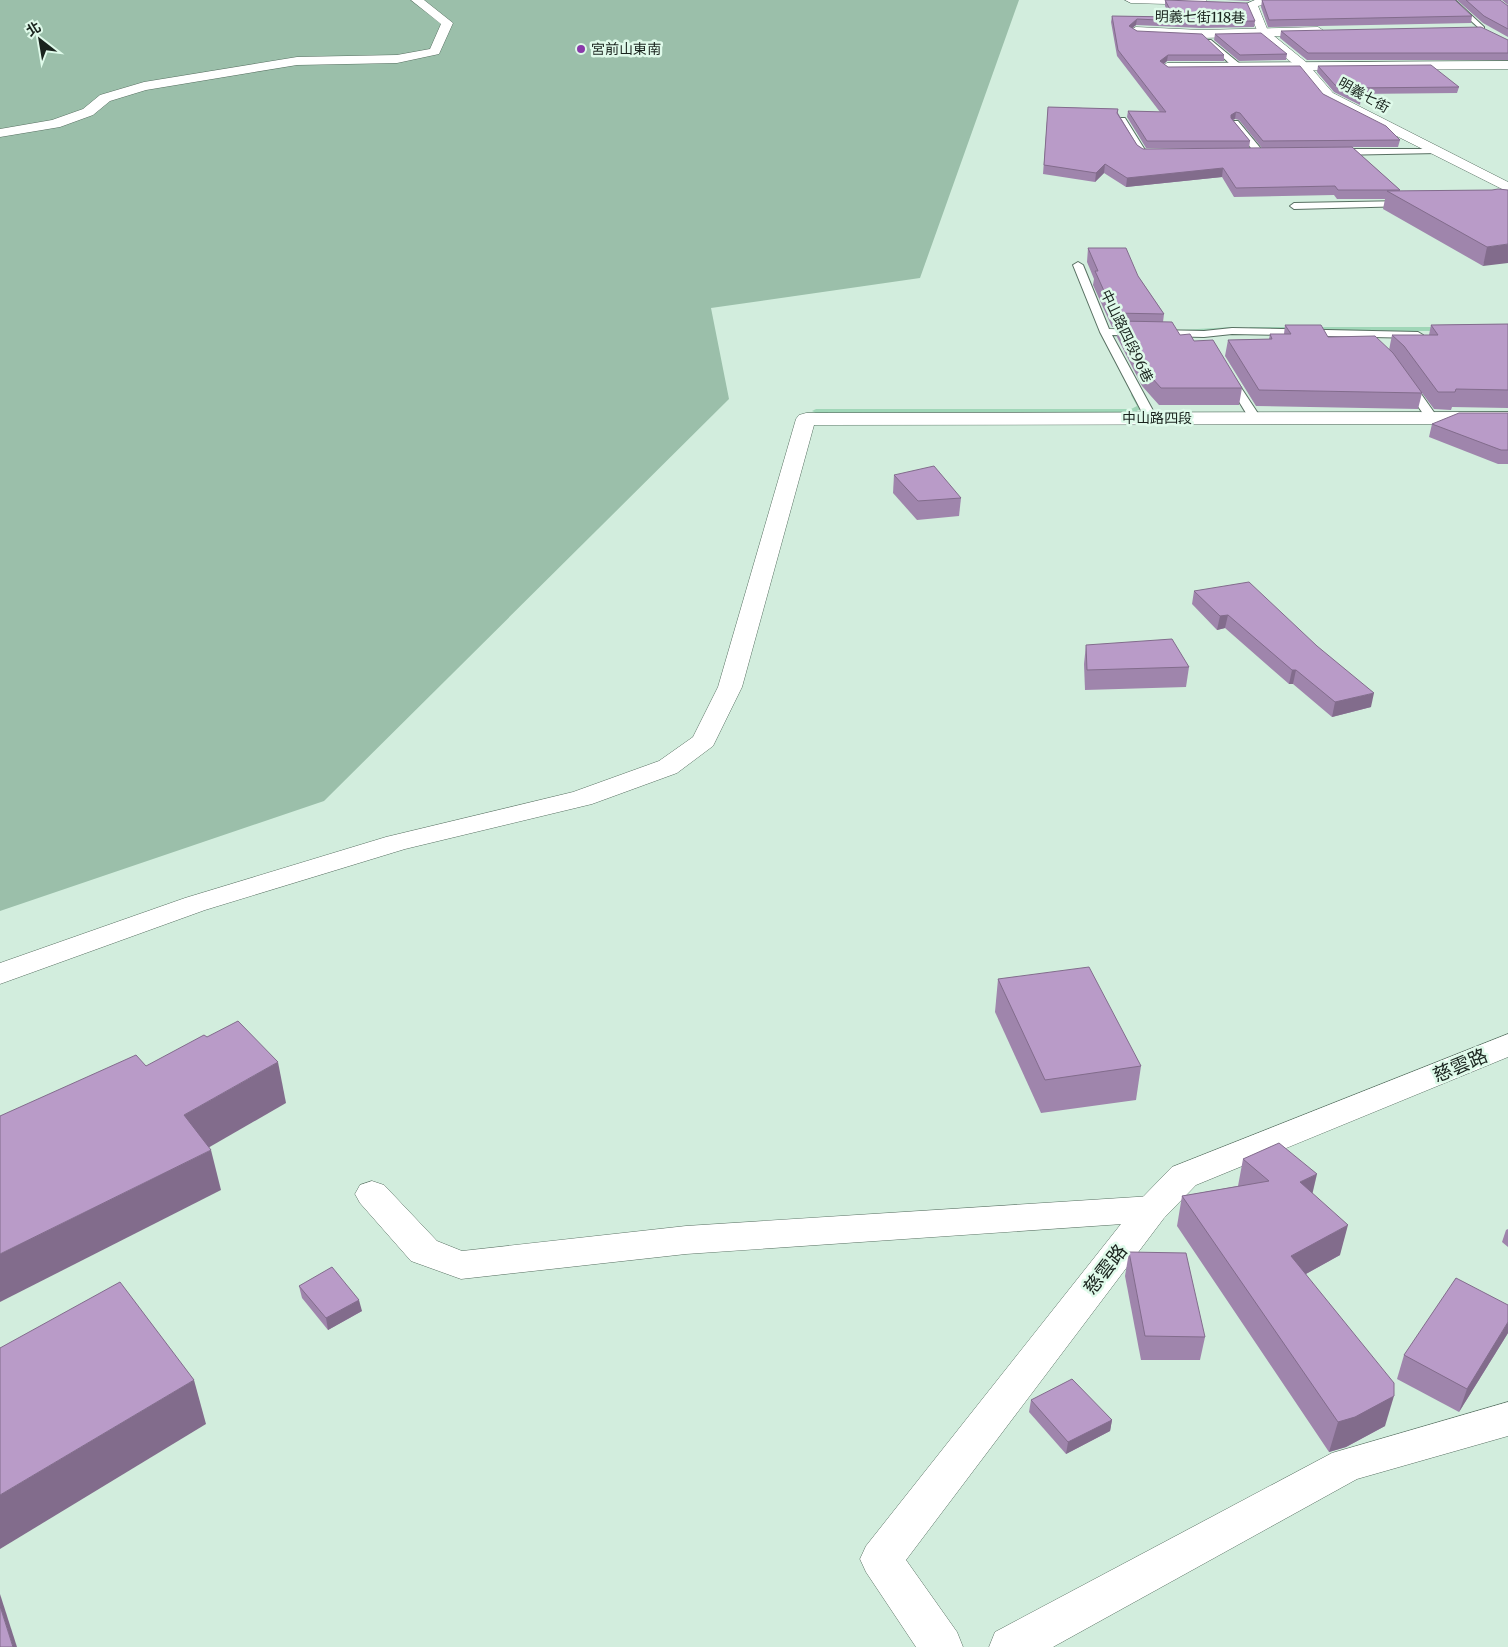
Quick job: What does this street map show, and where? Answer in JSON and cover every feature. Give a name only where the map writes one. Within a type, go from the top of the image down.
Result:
[{"type":"street","points":[[0,134],[55,124],[88,112],[106,98],[144,86],[297,62],[327,59],[397,59],[435,51],[447,23],[417,0]]},
{"type":"street","points":[[1131,0],[1215,3]]},
{"type":"street","name":"明義七街","points":[[1270,0],[1248,4],[1263,33],[1302,65],[1328,96],[1508,188]]},
{"type":"street","points":[[1463,28],[1482,28],[1495,36]]},
{"type":"street","name":"明義七街118巷","points":[[1136,30],[1201,34],[1329,31]]},
{"type":"street","points":[[1417,55],[1434,65]]},
{"type":"street","points":[[1166,67],[1508,65]]},
{"type":"street","name":"中山路四段","points":[[0,974],[195,904],[396,843],[582,798],[668,768],[704,741],[730,687],[806,419],[1508,418]]},
{"type":"street","name":"慈雲路","points":[[941,1647],[881,1559],[1152,1208],[1184,1176],[1508,1045]]},
{"type":"street","points":[[372,1194],[424,1251],[461,1265],[686,1240],[1152,1208]]},
{"type":"street","points":[[1011,1647],[1346,1465],[1508,1419]]},
{"type":"lane","points":[[1451,0],[1482,28]]},
{"type":"lane","points":[[1201,34],[1237,66]]},
{"type":"lane","points":[[1122,120],[1142,153],[1162,152]]},
{"type":"lane","points":[[1235,123],[1259,152]]},
{"type":"lane","points":[[1327,152],[1435,151]]},
{"type":"lane","points":[[1249,152],[1268,152]]},
{"type":"lane","points":[[1294,206],[1420,203]]},
{"type":"lane","name":"中山路四段96巷","points":[[1078,265],[1105,332],[1151,418]]},
{"type":"lane","points":[[1105,332],[1206,338],[1232,331],[1430,335]]},
{"type":"lane","points":[[1362,334],[1377,347]]},
{"type":"lane","points":[[1224,368],[1254,418]]},
{"type":"lane","points":[[1399,372],[1432,418]]},
{"type":"green space","points":[[0,0],[1019,0],[920,278],[711,308],[729,399],[324,801],[0,911]]},
{"type":"building","points":[[1165,0],[1247,3],[1255,21],[1202,22],[1137,19],[1129,26],[1137,31],[1202,34],[1224,55],[1168,55],[1160,61],[1168,67],[1300,66],[1323,94],[1386,126],[1400,140],[1263,141],[1240,113],[1236,112],[1231,115],[1231,118],[1250,141],[1147,141],[1128,111],[1166,112],[1118,50],[1112,16],[1174,17]]},
{"type":"building","points":[[1262,0],[1455,0],[1472,16],[1269,20]]},
{"type":"building","points":[[1466,0],[1500,0],[1508,6],[1508,29],[1484,16]]},
{"type":"building","points":[[1481,27],[1508,40],[1508,53],[1308,53],[1281,31]]},
{"type":"building","points":[[1261,33],[1287,54],[1240,55],[1215,34]]},
{"type":"building","points":[[1431,65],[1459,87],[1352,88],[1361,98],[1335,85],[1318,66]]},
{"type":"building","points":[[1048,107],[1118,109],[1117,113],[1137,145],[1143,149],[1352,147],[1400,190],[1338,190],[1335,186],[1236,188],[1223,168],[1127,178],[1105,164],[1096,173],[1044,165]]},
{"type":"building","points":[[1492,190],[1508,190],[1508,244],[1487,247],[1387,191]]},
{"type":"building","points":[[1088,248],[1126,248],[1138,276],[1164,314],[1114,313],[1095,271],[1098,271]]},
{"type":"building","points":[[1119,321],[1172,322],[1180,335],[1190,334],[1194,341],[1213,340],[1242,388],[1161,388],[1144,369]]},
{"type":"building","points":[[1508,324],[1508,390],[1456,389],[1455,392],[1438,392],[1404,346],[1392,335],[1438,335],[1431,325]]},
{"type":"building","points":[[1285,325],[1321,325],[1328,337],[1375,336],[1393,353],[1422,393],[1259,390],[1228,340],[1272,339],[1270,334],[1291,334]]},
{"type":"building","points":[[1459,413],[1508,413],[1508,450],[1501,450],[1432,424]]},
{"type":"building","points":[[934,466],[961,498],[918,501],[894,475]]},
{"type":"building","points":[[1249,582],[1317,646],[1374,693],[1335,702],[1296,670],[1292,670],[1228,615],[1220,616],[1194,591]]},
{"type":"building","points":[[1172,639],[1189,667],[1087,670],[1086,645]]},
{"type":"building","points":[[1089,967],[1141,1066],[1045,1080],[998,979]]},
{"type":"building","points":[[238,1021],[278,1062],[184,1115],[211,1150],[0,1254],[0,1116],[136,1055],[146,1066],[204,1035],[207,1037]]},
{"type":"building","points":[[1279,1143],[1317,1174],[1300,1182],[1348,1225],[1291,1256],[1394,1383],[1394,1396],[1355,1417],[1338,1422],[1182,1196],[1269,1181],[1243,1159]]},
{"type":"building","points":[[1129,1252],[1186,1253],[1205,1337],[1145,1336]]},
{"type":"building","points":[[332,1267],[359,1300],[326,1318],[299,1286]]},
{"type":"building","points":[[1456,1278],[1508,1305],[1508,1322],[1467,1389],[1404,1355]]},
{"type":"building","points":[[120,1282],[194,1380],[0,1495],[0,1348]]},
{"type":"building","points":[[1072,1379],[1112,1420],[1068,1442],[1031,1400]]},
{"type":"building","points":[[0,1606],[13,1647],[0,1647]]},
{"type":"waterway","points":[[1180,332],[1232,329]]},
{"type":"waterway","points":[[1253,329],[1444,329]]},
{"type":"waterway","points":[[816,411],[1132,411],[1141,407],[1135,395]]},
{"type":"place","name":"宮前山東南","points":[[581,49]]}]
